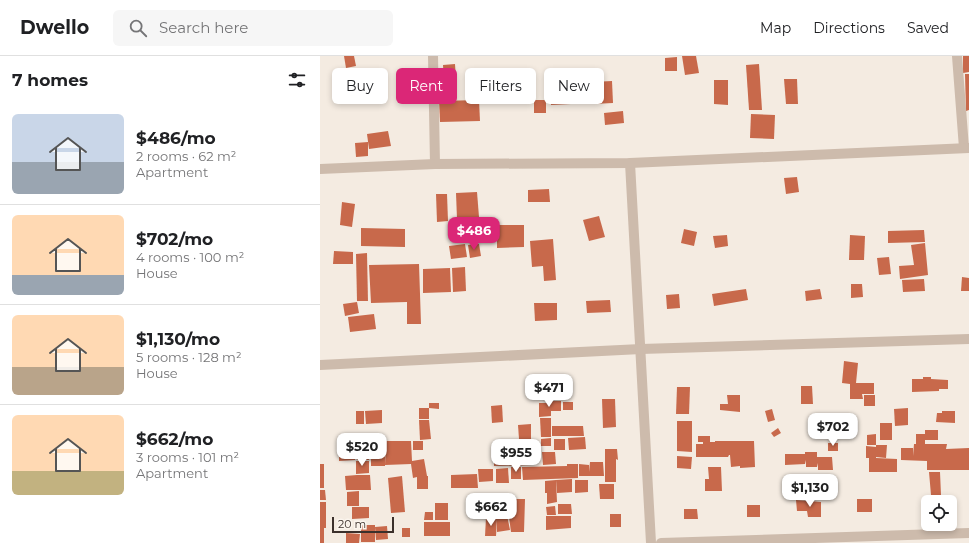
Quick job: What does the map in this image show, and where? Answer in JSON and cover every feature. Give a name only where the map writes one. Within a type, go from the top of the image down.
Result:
[{"type":"street","points":[[433,56],[435,164]]},
{"type":"street","points":[[320,169],[435,164],[630,163],[967,148],[957,56]]},
{"type":"street","points":[[630,163],[651,543]]},
{"type":"street","points":[[320,366],[641,349],[969,339]]},
{"type":"street","points":[[661,543],[770,541],[969,533]]},
{"type":"building","points":[[344,56],[354,56],[356,66],[346,68]]},
{"type":"building","points":[[682,56],[696,56],[699,73],[685,75]]},
{"type":"building","points":[[963,56],[969,56],[969,72],[963,73]]},
{"type":"building","points":[[677,57],[677,71],[665,71],[665,58]]},
{"type":"building","points":[[455,64],[455,68],[443,68],[443,65]]},
{"type":"building","points":[[759,64],[762,110],[749,110],[746,65]]},
{"type":"building","points":[[965,74],[969,74],[969,110],[966,111]]},
{"type":"building","points":[[784,79],[797,79],[798,104],[786,104]]},
{"type":"building","points":[[714,80],[728,80],[728,105],[714,104]]},
{"type":"building","points":[[604,81],[612,81],[613,103],[604,103]]},
{"type":"building","points":[[465,100],[465,104],[479,104],[480,121],[440,122],[439,104],[457,104],[457,101]]},
{"type":"building","points":[[536,100],[544,100],[544,104],[546,104],[546,113],[534,113],[534,104],[536,104]]},
{"type":"building","points":[[551,104],[571,104],[551,105]]},
{"type":"building","points":[[623,111],[624,123],[605,125],[604,113]]},
{"type":"building","points":[[751,114],[775,115],[774,139],[750,138]]},
{"type":"building","points":[[388,131],[391,146],[369,149],[367,134]]},
{"type":"building","points":[[368,142],[368,156],[356,157],[355,143]]},
{"type":"building","points":[[797,177],[799,192],[786,194],[784,178]]},
{"type":"building","points":[[549,189],[550,202],[528,202],[528,190]]},
{"type":"building","points":[[477,192],[479,217],[457,219],[456,193]]},
{"type":"building","points":[[436,194],[447,194],[448,221],[437,222]]},
{"type":"building","points":[[342,202],[355,204],[352,227],[340,225]]},
{"type":"building","points":[[599,216],[605,237],[589,241],[583,220]]},
{"type":"building","points":[[497,225],[524,225],[524,247],[497,248]]},
{"type":"building","points":[[361,228],[405,229],[405,247],[361,246]]},
{"type":"building","points":[[684,229],[697,232],[694,246],[681,243]]},
{"type":"building","points":[[924,230],[925,242],[888,243],[888,231]]},
{"type":"building","points":[[727,235],[728,246],[715,248],[713,236]]},
{"type":"building","points":[[850,235],[865,236],[864,260],[849,260]]},
{"type":"building","points":[[553,239],[556,280],[544,281],[543,266],[532,267],[530,241]]},
{"type":"building","points":[[925,243],[928,275],[900,279],[899,266],[914,265],[911,245]]},
{"type":"building","points":[[465,244],[467,257],[451,259],[449,246]]},
{"type":"building","points":[[479,244],[481,256],[470,258],[468,245]]},
{"type":"building","points":[[334,251],[353,252],[353,264],[333,264]]},
{"type":"building","points":[[367,253],[368,301],[357,301],[356,254]]},
{"type":"building","points":[[889,257],[891,274],[879,275],[877,258]]},
{"type":"building","points":[[419,264],[421,324],[407,324],[407,302],[371,303],[369,265]]},
{"type":"building","points":[[465,267],[466,291],[453,292],[452,268]]},
{"type":"building","points":[[450,268],[451,292],[423,293],[423,269]]},
{"type":"building","points":[[962,277],[969,278],[969,291],[961,291]]},
{"type":"building","points":[[924,279],[925,291],[903,292],[902,280]]},
{"type":"building","points":[[851,284],[862,284],[863,297],[851,298]]},
{"type":"building","points":[[746,289],[748,300],[714,306],[712,294]]},
{"type":"building","points":[[820,289],[822,299],[806,301],[805,291]]},
{"type":"building","points":[[679,294],[680,308],[667,309],[666,295]]},
{"type":"building","points":[[610,300],[611,312],[587,313],[586,301]]},
{"type":"building","points":[[357,302],[359,313],[345,316],[343,304]]},
{"type":"building","points":[[534,303],[557,303],[557,320],[535,321]]},
{"type":"building","points":[[374,314],[376,329],[350,332],[348,317]]},
{"type":"building","points":[[844,361],[858,363],[856,383],[874,383],[874,394],[862,394],[863,399],[850,399],[850,384],[842,383]]},
{"type":"building","points":[[923,377],[948,380],[948,389],[939,389],[939,391],[912,392],[912,379],[923,379]]},
{"type":"building","points":[[801,386],[812,386],[813,404],[801,404]]},
{"type":"building","points":[[677,387],[690,387],[689,414],[676,414]]},
{"type":"building","points":[[727,395],[740,395],[740,412],[720,410],[720,404],[728,404]]},
{"type":"building","points":[[864,395],[875,395],[875,406],[864,406]]},
{"type":"building","points":[[602,399],[615,399],[616,427],[603,428]]},
{"type":"building","points":[[551,401],[561,401],[561,411],[551,411],[551,416],[539,417],[539,403],[551,403]]},
{"type":"building","points":[[563,402],[573,402],[573,410],[563,410]]},
{"type":"building","points":[[429,403],[439,403],[439,409],[429,408]]},
{"type":"building","points":[[502,405],[503,422],[492,423],[491,406]]},
{"type":"building","points":[[419,408],[429,408],[429,419],[419,419]]},
{"type":"building","points":[[908,408],[908,425],[895,426],[894,409]]},
{"type":"building","points":[[772,409],[775,420],[768,422],[765,411]]},
{"type":"building","points":[[382,410],[382,423],[366,424],[365,411]]},
{"type":"building","points":[[356,411],[364,411],[364,424],[356,424]]},
{"type":"building","points":[[942,411],[955,411],[955,423],[936,422],[937,413],[942,413]]},
{"type":"building","points":[[540,418],[551,418],[551,437],[541,437]]},
{"type":"building","points":[[419,420],[429,420],[431,439],[420,440]]},
{"type":"building","points":[[677,421],[692,421],[692,452],[677,451]]},
{"type":"building","points":[[880,423],[892,423],[892,440],[880,440]]},
{"type":"building","points":[[531,424],[531,439],[519,439],[518,425]]},
{"type":"building","points":[[552,426],[583,426],[584,436],[552,436]]},
{"type":"building","points":[[778,428],[781,433],[774,437],[771,433]]},
{"type":"building","points":[[925,430],[938,430],[938,440],[925,440],[925,444],[947,444],[946,449],[969,448],[969,470],[927,470],[927,461],[901,460],[901,448],[913,448],[913,456],[914,444],[916,444],[916,434],[925,434]]},
{"type":"building","points":[[356,434],[368,434],[369,460],[357,460]]},
{"type":"building","points":[[876,434],[876,445],[867,445],[867,435]]},
{"type":"building","points":[[354,435],[355,450],[342,450],[342,436]]},
{"type":"building","points":[[698,436],[710,436],[710,442],[754,441],[755,467],[731,467],[730,455],[728,457],[696,457],[696,444],[703,444],[703,442],[698,442]]},
{"type":"building","points":[[585,437],[586,449],[569,450],[568,438]]},
{"type":"building","points":[[551,438],[551,446],[541,446],[541,439]]},
{"type":"building","points":[[554,439],[565,439],[565,450],[554,450]]},
{"type":"building","points":[[519,440],[531,440],[532,465],[494,466],[494,455],[508,455],[509,461],[508,453],[520,453]]},
{"type":"building","points":[[386,441],[411,441],[412,461],[424,459],[428,476],[428,489],[417,489],[417,477],[413,478],[411,464],[385,465]]},
{"type":"building","points":[[413,441],[423,441],[423,450],[413,450]]},
{"type":"building","points":[[371,442],[385,442],[385,466],[371,466]]},
{"type":"building","points":[[828,443],[838,443],[838,451],[828,451]]},
{"type":"building","points":[[876,445],[887,445],[886,458],[876,458],[897,459],[897,472],[869,472],[869,458],[866,458],[866,446],[876,447]]},
{"type":"building","points":[[605,449],[617,449],[618,460],[616,459],[616,482],[605,482]]},
{"type":"building","points":[[339,451],[355,451],[355,460],[339,461]]},
{"type":"building","points":[[542,452],[555,452],[556,464],[543,465]]},
{"type":"building","points":[[805,452],[817,452],[817,457],[832,457],[833,470],[818,470],[818,463],[817,467],[806,467],[806,460],[805,464],[785,465],[785,454],[805,454]]},
{"type":"building","points":[[677,456],[692,457],[691,469],[677,468]]},
{"type":"building","points":[[356,461],[369,461],[369,473],[356,474]]},
{"type":"building","points":[[590,462],[603,462],[604,476],[579,476],[579,464],[589,465],[589,472]]},
{"type":"building","points":[[320,464],[324,464],[324,488],[320,488]]},
{"type":"building","points":[[567,464],[578,464],[578,478],[523,480],[522,467],[567,466]]},
{"type":"building","points":[[511,467],[521,467],[521,479],[511,479]]},
{"type":"building","points":[[708,467],[721,467],[722,491],[705,491],[705,479],[709,479]]},
{"type":"building","points":[[508,468],[509,483],[496,483],[496,469]]},
{"type":"building","points":[[478,469],[493,469],[493,481],[479,482]]},
{"type":"building","points":[[929,472],[940,472],[941,495],[931,495]]},
{"type":"building","points":[[477,474],[478,488],[451,488],[451,475]]},
{"type":"building","points":[[370,475],[371,490],[346,490],[345,476]]},
{"type":"building","points":[[402,476],[405,512],[391,513],[388,478]]},
{"type":"building","points":[[572,479],[572,492],[557,493],[556,480]]},
{"type":"building","points":[[556,480],[557,502],[547,504],[545,481]]},
{"type":"building","points":[[575,480],[588,480],[588,492],[575,493]]},
{"type":"building","points":[[599,484],[614,484],[614,499],[600,499]]},
{"type":"building","points":[[320,490],[325,490],[326,500],[320,500]]},
{"type":"building","points":[[359,491],[359,506],[347,506],[347,492]]},
{"type":"building","points":[[508,499],[525,499],[524,532],[511,532]]},
{"type":"building","points":[[857,499],[872,499],[872,512],[857,512]]},
{"type":"building","points":[[796,500],[821,502],[821,517],[808,517],[807,511],[797,511]]},
{"type":"building","points":[[320,502],[326,502],[326,528],[324,528],[324,543],[320,543]]},
{"type":"building","points":[[435,503],[448,503],[448,520],[435,520]]},
{"type":"building","points":[[558,504],[571,504],[572,514],[558,514]]},
{"type":"building","points":[[747,505],[760,505],[760,517],[747,517]]},
{"type":"building","points":[[555,506],[556,515],[547,515],[546,507]]},
{"type":"building","points":[[352,507],[369,507],[369,518],[352,519]]},
{"type":"building","points":[[684,509],[697,509],[698,519],[684,519]]},
{"type":"building","points":[[497,510],[506,510],[510,530],[497,532]]},
{"type":"building","points":[[425,512],[433,512],[433,520],[424,520]]},
{"type":"building","points":[[610,514],[621,514],[621,527],[610,527]]},
{"type":"building","points":[[546,516],[571,516],[571,528],[546,530]]},
{"type":"building","points":[[486,518],[497,519],[496,536],[485,536]]},
{"type":"building","points":[[424,522],[450,522],[450,536],[424,536]]},
{"type":"building","points":[[361,525],[375,525],[375,542],[361,542]]},
{"type":"building","points":[[387,526],[388,539],[376,540],[375,527]]},
{"type":"building","points":[[402,528],[410,528],[410,537],[402,537]]},
{"type":"building","points":[[346,533],[360,534],[359,543],[346,543]]}]
